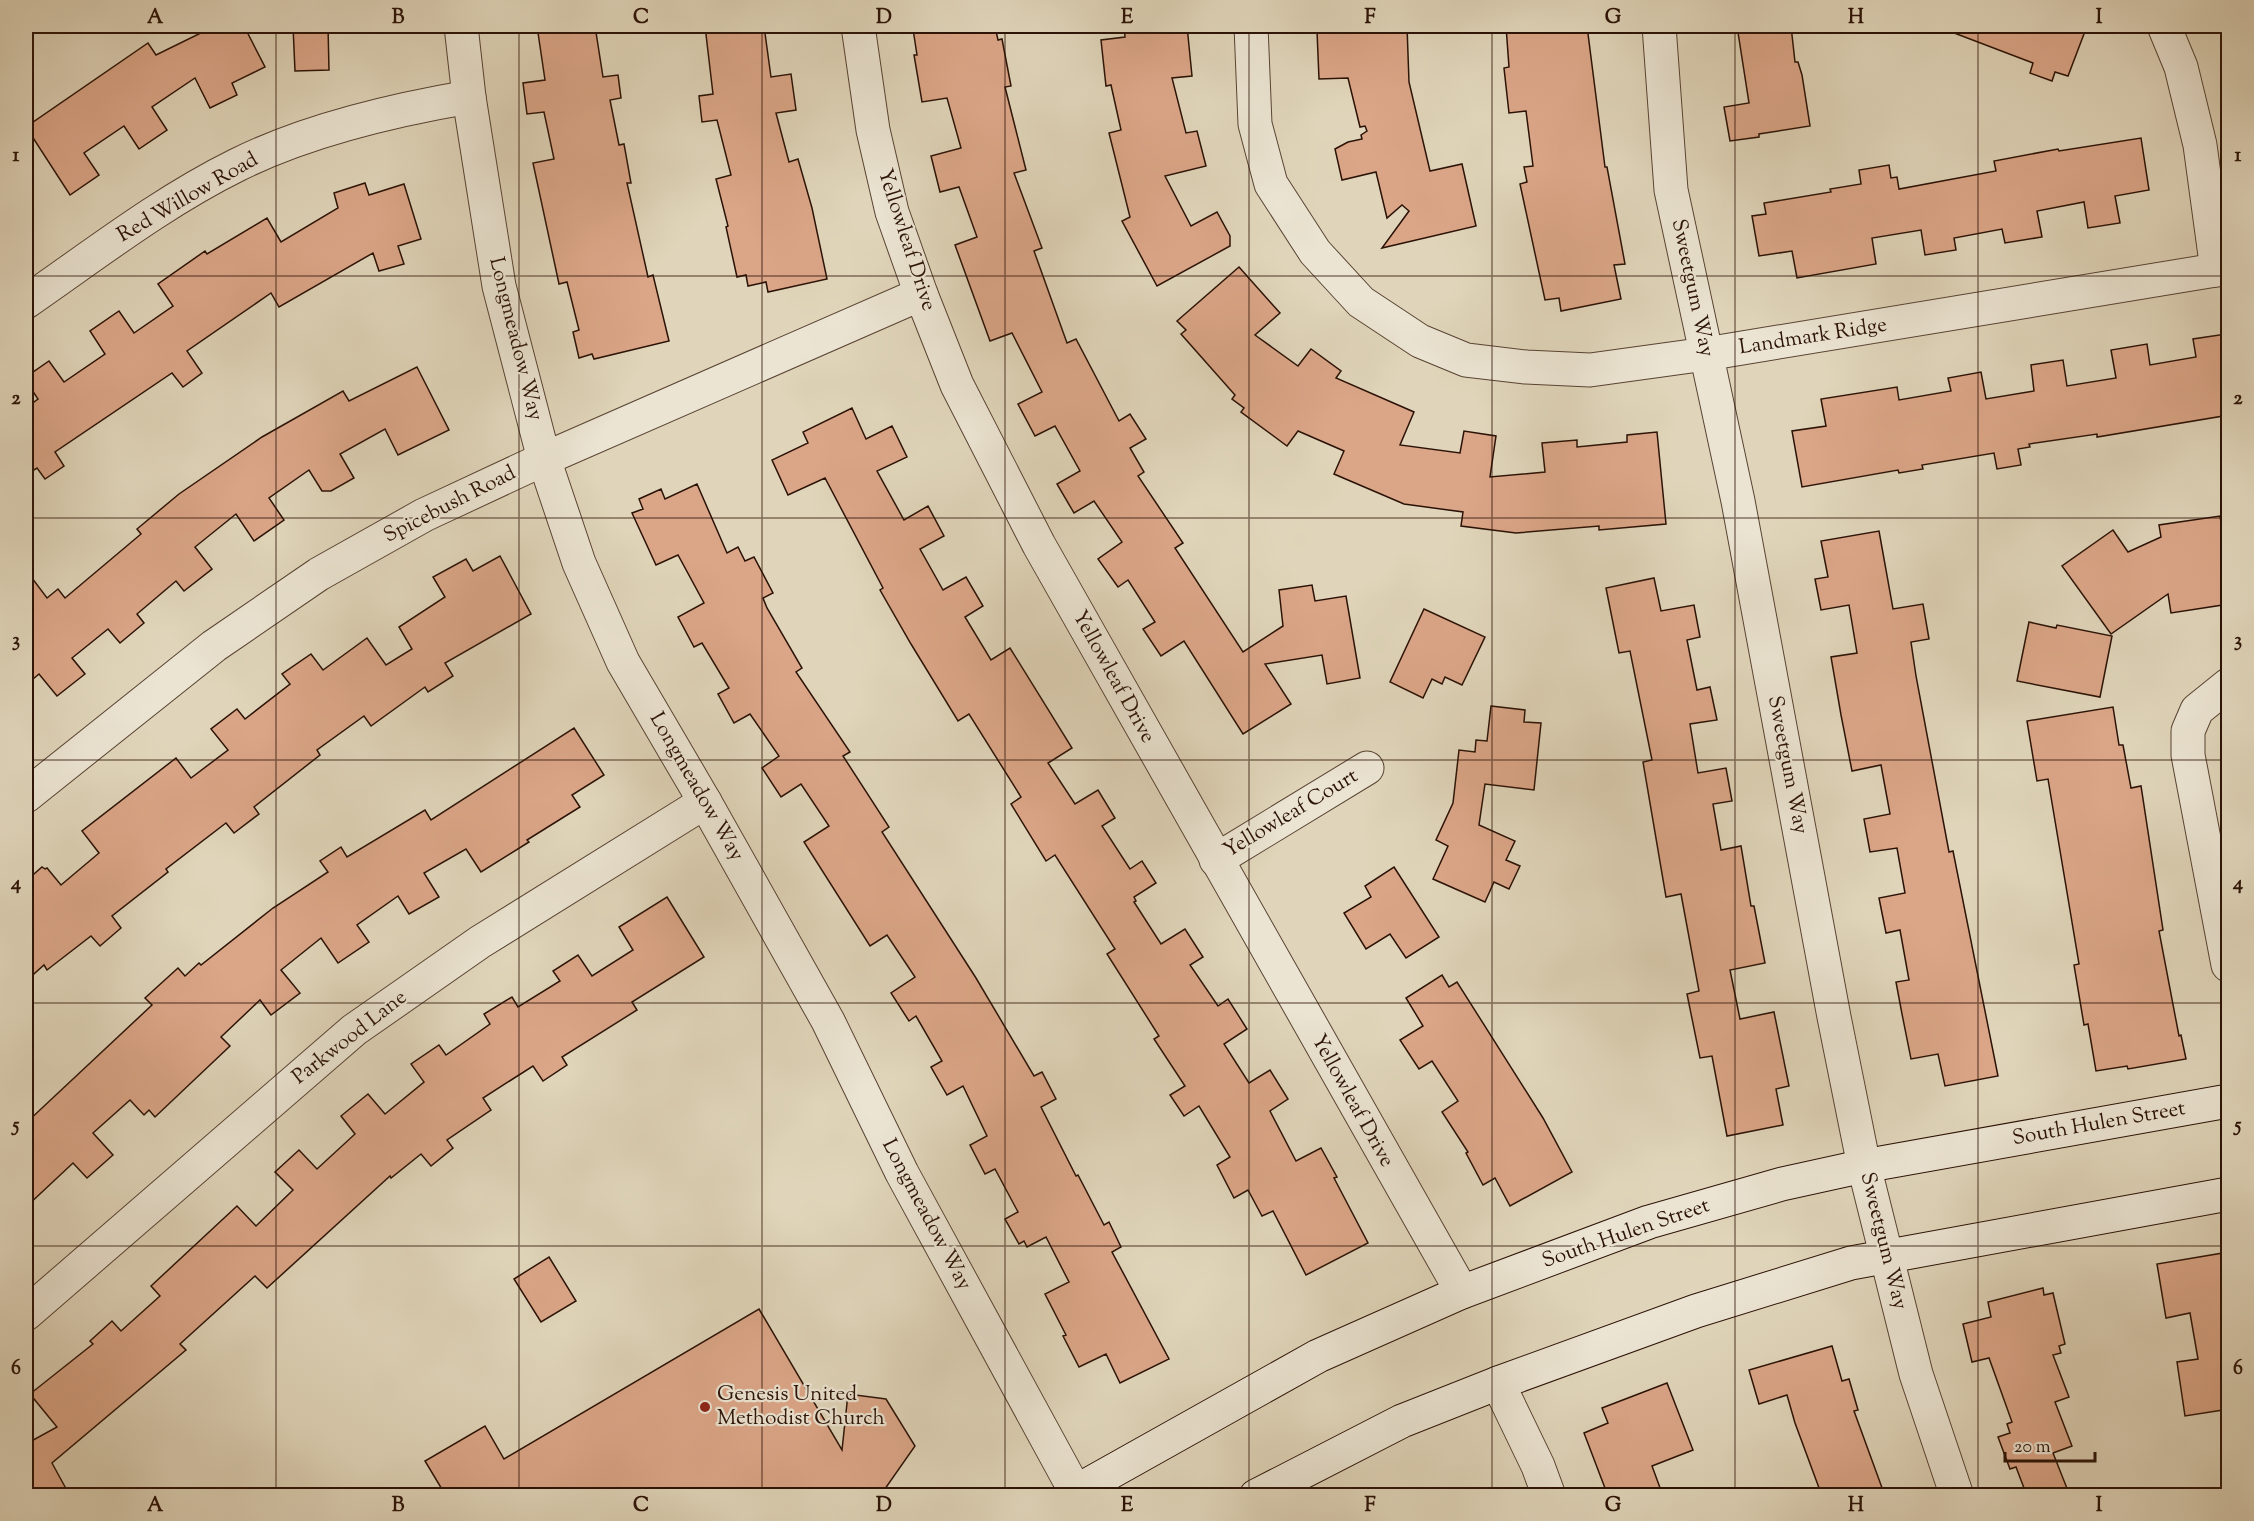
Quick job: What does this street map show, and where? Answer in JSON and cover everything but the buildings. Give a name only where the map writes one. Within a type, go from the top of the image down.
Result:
[{"type":"street","name":"Longmeadow Way","points":[[461,26],[469,97],[498,286],[544,459],[579,563],[623,663],[705,802],[828,1021],[902,1173],[1074,1494]]},
{"type":"street","name":"Yellowleaf Drive","points":[[858,26],[873,130],[892,212],[957,385],[1039,545],[1461,1292]]},
{"type":"street","name":"Landmark Ridge","points":[[1251,26],[1255,124],[1271,184],[1315,252],[1361,302],[1420,341],[1466,360],[1526,367],[1590,370],[1706,354],[2223,269]]},
{"type":"street","name":"Sweetgum Way","points":[[1659,26],[1671,190],[1738,501],[1864,1166],[1916,1374],[1957,1496]]},
{"type":"street","points":[[2164,26],[2181,68],[2200,145],[2223,269]]},
{"type":"street","name":"Red Willow Road","points":[[26,302],[160,210],[236,165],[290,142],[395,111],[469,97]]},
{"type":"street","name":"Spicebush Road","points":[[26,796],[214,646],[319,574],[424,515],[544,459],[921,294]]},
{"type":"street","points":[[2229,685],[2197,710],[2188,731],[2188,755],[2229,965]]},
{"type":"street","name":"Yellowleaf Court","points":[[1216,860],[1367,768]]},
{"type":"street","name":"Parkwood Lane","points":[[26,1314],[354,1030],[480,942],[705,802]]},
{"type":"street","name":"South Hulen Street","points":[[1074,1494],[1318,1356],[1461,1292],[1649,1222],[1782,1184],[1864,1166],[2229,1101]]},
{"type":"street","points":[[1256,1496],[1402,1421],[1498,1383],[1696,1311],[1851,1263],[2229,1194]]},
{"type":"street","points":[[1498,1383],[1538,1466],[1549,1496]]},
{"type":"place","name":"Genesis United Methodist Church","points":[[705,1407]]}]
